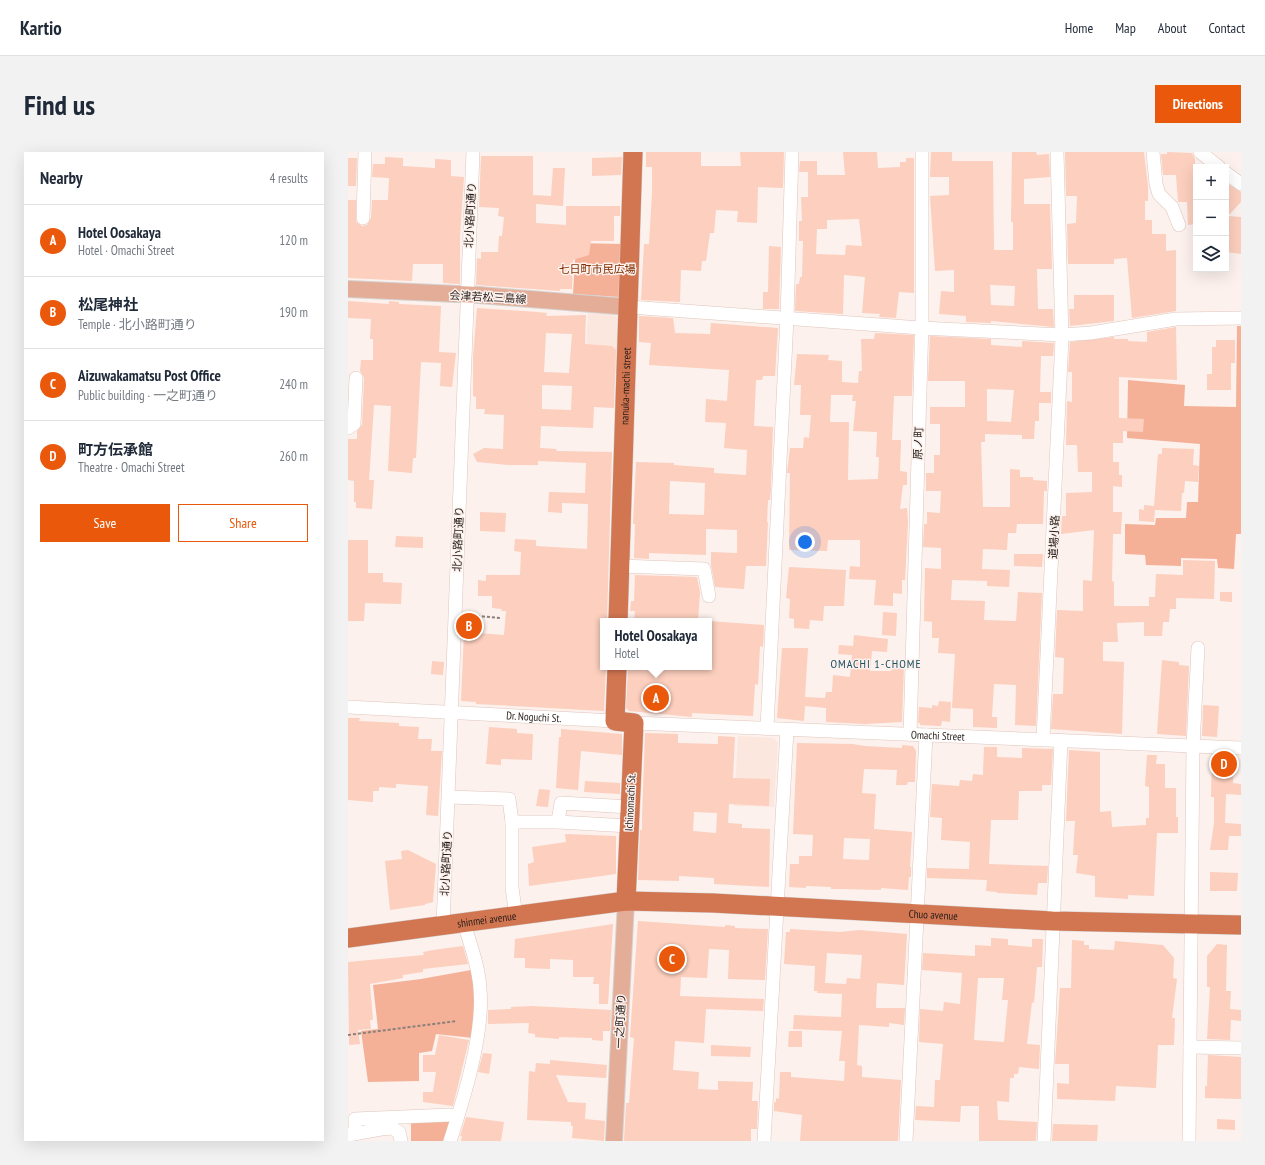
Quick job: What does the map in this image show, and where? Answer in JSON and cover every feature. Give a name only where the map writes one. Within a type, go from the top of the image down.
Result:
[{"type":"highway","name":"nanuka-machi street","points":[[618,618],[634,152]]},
{"type":"highway","points":[[616,670],[615,721],[634,723]]},
{"type":"highway","name":"Ichinomachi St.","points":[[626,901],[634,723]]},
{"type":"highway","name":"Chuo avenue","points":[[626,901],[712,903],[1052,921],[1241,925]]},
{"type":"highway","name":"shinmei avenue","points":[[348,938],[626,901]]},
{"type":"main road","name":"会津若松三島線","points":[[348,289],[467,295],[629,307]]},
{"type":"main road","name":"一之町通り","points":[[614,1141],[626,901]]},
{"type":"street","points":[[363,218],[365,152]]},
{"type":"street","name":"北小路町通り","points":[[443,926],[473,152]]},
{"type":"street","points":[[767,728],[787,318],[792,152]]},
{"type":"street","name":"原ノ町","points":[[910,734],[921,328],[922,152]]},
{"type":"street","name":"道場小路","points":[[1043,739],[1062,335],[1057,152]]},
{"type":"street","points":[[1154,152],[1156,184],[1159,194],[1172,208],[1179,225]]},
{"type":"street","points":[[1200,152],[1215,164]]},
{"type":"street","points":[[1229,175],[1241,184]]},
{"type":"street","points":[[629,307],[921,328],[1062,335],[1097,332],[1176,319],[1241,318]]},
{"type":"street","points":[[348,428],[354,424],[356,378]]},
{"type":"street","points":[[620,566],[704,569],[709,596]]},
{"type":"street","points":[[1189,1141],[1190,923],[1193,746],[1198,648]]},
{"type":"street","name":"Dr. Noguchi St.","points":[[348,706],[615,721]]},
{"type":"street","name":"Omachi Street","points":[[634,723],[1241,748]]},
{"type":"street","points":[[764,1141],[788,730]]},
{"type":"street","points":[[906,1141],[926,735]]},
{"type":"street","points":[[1044,1141],[1052,921],[1061,740]]},
{"type":"street","points":[[449,797],[509,799],[512,822],[512,888],[516,916]]},
{"type":"street","points":[[558,822],[561,803],[630,807]]},
{"type":"street","points":[[512,822],[558,822],[629,826]]},
{"type":"street","points":[[450,1141],[462,1103],[479,1026],[481,1005],[480,987],[464,923]]},
{"type":"street","points":[[1190,1047],[1241,1048]]},
{"type":"street","points":[[401,1141],[399,1132],[392,1128],[352,1135],[355,1119],[450,1115]]},
{"type":"path","points":[[466,615],[500,618]]},
{"type":"path","points":[[348,1035],[457,1021]]},
{"type":"shaded area","points":[[588,313],[615,315],[619,319],[618,371],[585,370]]},
{"type":"shaded area","points":[[738,736],[774,738],[778,743],[774,807],[734,806]]},
{"type":"green space","name":"七日町市民広場","points":[[576,243],[622,244],[619,297],[573,294]]},
{"type":"green space","points":[[1237,326],[1241,326],[1241,534],[1236,534],[1234,569],[1218,568],[1217,559],[1181,558],[1181,566],[1146,565],[1145,555],[1125,554],[1125,524],[1155,525],[1156,518],[1186,518],[1187,502],[1198,502],[1200,444],[1127,438],[1128,380],[1185,385],[1184,406],[1236,407]]},
{"type":"green space","points":[[471,970],[476,991],[473,1038],[436,1034],[432,1051],[419,1053],[419,1081],[368,1082],[361,1031],[378,1029],[373,985],[421,979]]},
{"type":"green space","points":[[453,1119],[447,1141],[411,1141],[411,1123]]},
{"type":"building","points":[[646,152],[701,152],[701,166],[741,166],[740,152],[784,152],[783,188],[758,187],[757,223],[737,222],[738,211],[716,210],[714,233],[710,233],[706,261],[702,261],[701,271],[681,270],[680,302],[641,300],[644,244],[649,244],[652,193],[652,167],[646,167]]},
{"type":"building","points":[[843,152],[877,152],[878,168],[900,167],[900,162],[906,162],[906,158],[914,158],[914,293],[899,292],[896,318],[879,317],[880,314],[862,313],[865,277],[844,275],[843,314],[795,311],[796,284],[799,284],[800,277],[802,277],[803,241],[799,241],[799,221],[802,221],[801,197],[808,197],[808,172],[799,172],[800,161],[817,161],[817,175],[845,175]],"holes":[[[859,219],[862,246],[846,245],[845,255],[816,254],[817,229],[827,229],[827,220]]]},
{"type":"building","points":[[931,152],[952,152],[952,161],[993,161],[994,250],[1013,250],[1013,222],[1011,222],[1012,152],[1036,152],[1037,155],[1049,154],[1050,177],[1024,179],[1024,204],[1050,204],[1052,269],[1037,269],[1038,309],[1053,309],[1054,327],[991,321],[991,323],[966,322],[966,316],[939,314],[941,291],[954,292],[954,270],[935,271],[930,196],[949,195],[949,177],[930,177]],"holes":[[[990,285],[1015,286],[1014,306],[991,305]]]},
{"type":"building","points":[[1065,152],[1144,152],[1148,186],[1148,201],[1145,201],[1145,220],[1152,220],[1152,234],[1166,234],[1166,251],[1176,250],[1176,311],[1132,318],[1127,258],[1114,259],[1114,264],[1068,264],[1067,224],[1076,223],[1077,196],[1066,196]]},
{"type":"building","points":[[1167,152],[1192,153],[1195,159],[1195,164],[1193,164],[1193,224],[1188,225],[1187,202],[1178,202],[1176,175],[1163,175],[1161,154],[1167,154]]},
{"type":"building","points":[[481,156],[533,156],[533,195],[551,196],[553,168],[565,168],[563,206],[536,204],[536,223],[566,225],[566,206],[620,206],[620,216],[614,216],[614,241],[591,241],[589,255],[573,260],[572,289],[560,289],[560,291],[476,285],[477,258],[481,259],[481,252],[498,252],[499,236],[502,236],[504,217],[498,216],[499,208],[479,207]]},
{"type":"building","points":[[385,157],[403,158],[403,166],[435,168],[435,159],[451,160],[451,176],[464,177],[460,236],[460,284],[443,283],[443,264],[413,264],[412,281],[348,278],[348,200],[356,200],[356,222],[362,226],[367,225],[371,218],[372,200],[388,200],[389,178],[372,177],[373,164],[385,164]]},
{"type":"building","points":[[622,157],[621,175],[592,176],[592,158]]},
{"type":"building","points":[[348,158],[357,158],[356,186],[348,186]]},
{"type":"building","points":[[1229,185],[1241,192],[1241,202],[1229,215]]},
{"type":"building","points":[[1229,216],[1241,217],[1241,254],[1229,252]]},
{"type":"building","points":[[769,246],[781,247],[779,309],[763,309],[763,292],[768,292]]},
{"type":"building","points":[[1074,295],[1114,295],[1114,321],[1070,326],[1069,309],[1074,309]]},
{"type":"building","points":[[348,301],[389,304],[389,301],[399,302],[399,304],[441,306],[439,352],[456,353],[452,387],[440,386],[441,363],[421,362],[416,458],[413,458],[412,473],[388,471],[391,406],[374,405],[369,480],[374,480],[372,509],[356,508],[356,502],[354,502],[354,481],[348,480],[348,439],[357,439],[357,431],[362,425],[364,378],[360,371],[361,360],[373,360],[373,339],[370,339],[371,319],[348,318]]},
{"type":"building","points":[[477,308],[547,313],[546,316],[586,315],[585,344],[612,346],[616,350],[614,408],[594,407],[593,428],[541,426],[540,448],[557,449],[556,451],[612,452],[607,618],[600,618],[600,670],[606,670],[604,711],[476,704],[476,702],[461,701],[464,632],[504,635],[506,611],[492,608],[492,596],[478,596],[478,580],[486,581],[486,575],[520,575],[521,552],[514,551],[515,539],[536,540],[536,546],[587,549],[588,504],[562,503],[562,513],[548,512],[549,492],[585,493],[586,463],[538,461],[538,465],[508,465],[477,462],[473,454],[484,448],[503,449],[504,415],[484,414],[485,409],[476,409],[476,397],[473,396],[473,356]],"holes":[[[546,333],[572,334],[569,373],[544,372]],[[542,385],[572,386],[571,410],[542,409]]]},
{"type":"building","points":[[639,316],[673,318],[675,333],[710,334],[711,323],[778,328],[775,376],[763,376],[762,380],[756,380],[754,426],[773,427],[771,488],[770,500],[768,500],[766,566],[746,566],[744,589],[715,587],[711,565],[711,552],[737,553],[737,530],[706,529],[706,555],[649,553],[649,559],[634,558],[635,524],[633,524],[636,462],[674,463],[674,465],[714,468],[714,473],[746,475],[747,450],[724,448],[726,423],[705,422],[706,399],[727,401],[729,370],[649,365],[651,343],[639,342]],"holes":[[[670,481],[705,483],[704,515],[669,514]]]},
{"type":"building","points":[[1176,327],[1177,380],[1119,377],[1119,418],[1144,419],[1143,432],[1123,431],[1123,443],[1113,443],[1113,462],[1119,462],[1119,475],[1122,475],[1122,487],[1113,486],[1113,512],[1122,512],[1121,534],[1113,534],[1112,581],[1114,582],[1114,606],[1149,606],[1149,597],[1155,597],[1156,574],[1183,575],[1183,560],[1215,561],[1214,599],[1176,598],[1176,609],[1170,609],[1169,622],[1163,622],[1162,636],[1144,636],[1144,622],[1117,623],[1118,642],[1103,642],[1103,661],[1124,662],[1122,734],[1051,729],[1053,694],[1063,694],[1064,658],[1055,657],[1057,610],[1083,611],[1083,580],[1092,581],[1094,530],[1061,534],[1062,516],[1066,516],[1066,493],[1092,492],[1092,472],[1078,472],[1077,445],[1066,445],[1067,401],[1072,402],[1072,372],[1068,372],[1070,342],[1114,337],[1114,339],[1128,339],[1128,341],[1147,342],[1147,332]]},
{"type":"building","points":[[875,333],[914,335],[912,396],[894,396],[892,440],[901,440],[900,471],[907,472],[907,485],[903,485],[900,509],[907,508],[908,523],[905,580],[902,580],[902,594],[893,593],[893,606],[874,605],[876,580],[849,579],[850,566],[860,567],[860,540],[828,540],[827,551],[789,550],[790,473],[787,473],[790,448],[803,448],[804,437],[809,438],[811,415],[800,415],[801,385],[794,385],[797,354],[829,355],[828,360],[842,361],[842,382],[858,383],[859,371],[862,371],[861,339],[874,339]],"holes":[[[831,395],[853,395],[852,401],[856,401],[853,431],[877,432],[876,457],[879,457],[878,479],[848,480],[849,422],[830,422]]]},
{"type":"building","points":[[930,336],[991,339],[991,345],[1022,347],[1022,341],[1054,343],[1053,356],[1041,356],[1040,392],[1051,392],[1051,403],[1039,403],[1039,421],[1035,421],[1034,439],[1022,439],[1022,435],[985,434],[985,442],[981,442],[983,507],[1010,507],[1010,469],[1020,470],[1020,477],[1033,477],[1033,480],[1047,481],[1047,491],[1044,491],[1043,524],[1017,524],[1016,533],[1008,533],[1007,550],[983,549],[982,569],[1010,570],[1009,587],[987,586],[987,581],[952,580],[951,600],[985,601],[984,620],[1016,621],[1018,592],[1042,593],[1036,726],[1015,725],[1016,685],[994,684],[992,717],[997,717],[997,728],[973,727],[973,709],[952,708],[955,654],[938,653],[939,638],[932,638],[932,622],[924,621],[925,568],[941,569],[941,548],[923,547],[924,524],[927,524],[927,512],[940,513],[941,491],[926,491],[926,473],[934,473],[934,455],[940,455],[940,424],[930,424],[930,407],[965,407],[965,381],[928,381]],"holes":[[[987,389],[1014,390],[1011,422],[987,421]]]},
{"type":"building","points":[[1216,340],[1235,340],[1235,363],[1231,363],[1231,390],[1207,390],[1207,374],[1212,374],[1212,347],[1216,347]]},
{"type":"building","points":[[1162,448],[1194,449],[1193,465],[1199,466],[1198,482],[1185,481],[1184,493],[1182,493],[1181,511],[1155,510],[1154,522],[1139,521],[1139,509],[1144,510],[1144,505],[1154,506],[1158,454],[1162,454]]},
{"type":"building","points":[[480,512],[506,513],[505,532],[480,531]]},
{"type":"building","points":[[396,536],[423,537],[423,548],[395,547]]},
{"type":"building","points":[[348,540],[368,540],[368,573],[383,573],[383,582],[402,583],[401,604],[365,603],[364,621],[348,621]]},
{"type":"building","points":[[1014,554],[1043,554],[1042,567],[1014,566]]},
{"type":"building","points":[[789,567],[846,570],[844,606],[824,606],[823,621],[810,620],[809,629],[794,628],[794,619],[789,618],[790,599],[786,598]]},
{"type":"building","points":[[635,575],[697,577],[700,592],[698,618],[634,618],[635,611],[630,611],[631,601],[634,601]]},
{"type":"building","points":[[1220,592],[1232,592],[1232,602],[1220,601]]},
{"type":"building","points":[[883,612],[897,613],[896,636],[882,635]]},
{"type":"building","points":[[712,621],[764,625],[763,647],[760,646],[758,685],[755,684],[753,716],[692,713],[692,717],[629,711],[626,708],[628,670],[712,670]]},
{"type":"building","points":[[854,635],[888,639],[887,652],[872,651],[870,671],[891,671],[892,666],[904,666],[902,722],[865,724],[826,722],[826,708],[805,706],[804,721],[777,718],[782,648],[808,648],[805,697],[825,698],[826,692],[832,692],[833,675],[850,677],[852,655],[838,654],[839,645],[853,646]]},
{"type":"building","points":[[1162,660],[1179,662],[1179,665],[1189,666],[1186,736],[1157,734]]},
{"type":"building","points":[[432,661],[444,662],[443,675],[431,674]]},
{"type":"building","points":[[939,701],[951,702],[950,722],[942,721],[941,726],[920,725],[920,723],[918,723],[919,707],[932,708],[932,705],[938,706]]},
{"type":"building","points":[[1203,705],[1219,706],[1217,737],[1202,736]]},
{"type":"building","points":[[348,718],[360,718],[359,721],[399,723],[399,726],[419,727],[418,739],[432,739],[431,751],[442,751],[438,816],[426,815],[428,786],[396,784],[396,788],[379,787],[379,791],[373,791],[373,802],[348,800]]},
{"type":"building","points":[[489,727],[517,729],[517,733],[533,734],[532,760],[501,759],[501,765],[486,764]]},
{"type":"building","points":[[561,729],[622,734],[622,755],[581,751],[578,790],[556,788],[559,737],[561,737]]},
{"type":"building","points":[[645,733],[678,734],[678,743],[718,744],[718,736],[735,737],[733,778],[770,779],[769,806],[729,804],[728,823],[742,824],[742,828],[770,829],[769,887],[714,884],[714,878],[679,876],[679,881],[638,880],[640,830],[642,830]],"holes":[[[694,812],[717,813],[716,833],[693,831]]]},
{"type":"building","points":[[797,743],[853,744],[902,748],[902,745],[913,746],[916,751],[915,782],[908,782],[907,785],[896,785],[897,770],[864,769],[862,793],[876,794],[874,829],[912,832],[910,867],[911,877],[909,877],[908,890],[881,888],[881,890],[831,889],[831,887],[806,886],[806,888],[789,887],[790,864],[799,864],[799,856],[812,856],[813,835],[793,834]],"holes":[[[844,838],[870,839],[869,860],[843,859]]]},
{"type":"building","points":[[984,747],[997,747],[997,757],[1022,758],[1022,748],[1053,749],[1051,785],[1042,785],[1042,791],[1019,791],[1018,820],[991,820],[989,864],[1048,866],[1047,883],[1038,883],[1037,895],[986,891],[987,880],[927,878],[927,868],[969,869],[970,842],[941,840],[942,818],[930,817],[932,784],[959,786],[960,780],[972,781],[973,774],[983,775]]},
{"type":"building","points":[[1069,750],[1100,752],[1100,812],[1111,811],[1112,827],[1146,825],[1146,818],[1149,818],[1149,787],[1145,786],[1147,755],[1157,755],[1156,764],[1165,764],[1165,788],[1176,788],[1176,817],[1178,817],[1178,833],[1157,833],[1154,896],[1128,895],[1128,899],[1095,897],[1095,876],[1076,873],[1078,855],[1073,855],[1075,821],[1066,821]]},
{"type":"building","points":[[1212,755],[1234,756],[1233,783],[1241,784],[1241,795],[1226,794],[1225,823],[1241,824],[1241,836],[1229,836],[1228,850],[1210,850],[1214,823],[1214,797],[1211,797]]},
{"type":"building","points":[[585,781],[620,783],[620,794],[584,792]]},
{"type":"building","points":[[539,789],[550,790],[548,807],[536,806]]},
{"type":"building","points":[[565,834],[616,836],[616,874],[529,886],[528,864],[534,862],[532,847],[566,842]]},
{"type":"building","points":[[408,850],[436,864],[433,902],[425,905],[390,910],[385,861],[402,859],[401,851]]},
{"type":"building","points":[[1210,872],[1238,873],[1237,891],[1210,891]]},
{"type":"building","points":[[638,921],[725,927],[725,925],[735,926],[735,928],[768,929],[765,980],[728,979],[729,950],[709,949],[707,978],[681,977],[680,996],[764,999],[763,1011],[706,1009],[704,1043],[675,1041],[673,1070],[699,1072],[698,1089],[718,1090],[718,1081],[753,1082],[752,1101],[758,1101],[757,1129],[751,1129],[751,1141],[624,1141],[626,1103],[629,1103],[634,1038],[630,1037]]},
{"type":"building","points":[[613,924],[608,1004],[599,1004],[599,984],[593,984],[594,977],[573,977],[573,960],[550,959],[550,969],[525,968],[525,958],[514,958],[515,939]]},
{"type":"building","points":[[790,929],[840,932],[859,930],[907,934],[904,985],[877,983],[876,1005],[876,1008],[905,1008],[904,1025],[889,1023],[889,1027],[859,1025],[857,1065],[862,1066],[862,1077],[901,1080],[898,1141],[800,1141],[802,1115],[774,1111],[774,1102],[776,1102],[776,1098],[779,1099],[780,1072],[791,1072],[791,1077],[844,1081],[845,1061],[839,1061],[842,1031],[793,1029],[794,1015],[841,1017],[842,994],[817,993],[818,991],[814,991],[815,966],[784,964],[786,932],[790,932]],"holes":[[[827,953],[862,955],[860,979],[847,978],[846,984],[825,983]]]},
{"type":"building","points":[[991,938],[1008,939],[1008,945],[1032,947],[1032,939],[1043,939],[1042,967],[1037,967],[1034,1003],[1032,1002],[1027,1044],[1040,1045],[1039,1069],[1019,1067],[1018,1074],[1014,1074],[1014,1078],[1010,1078],[1009,1102],[997,1101],[998,1120],[1037,1122],[1036,1141],[979,1141],[979,1106],[961,1106],[960,1122],[915,1120],[916,1106],[934,1107],[935,1080],[940,1080],[943,1044],[919,1042],[920,1009],[943,1011],[944,1002],[960,1004],[962,973],[922,970],[923,953],[975,956],[975,945],[991,946]],"holes":[[[978,978],[1004,978],[1002,1000],[1008,1000],[1004,1042],[974,1040]]]},
{"type":"building","points":[[1072,940],[1084,941],[1084,945],[1089,945],[1089,949],[1114,950],[1115,941],[1163,945],[1174,958],[1173,978],[1177,979],[1172,1018],[1175,1018],[1174,1045],[1158,1045],[1156,1088],[1116,1086],[1115,1101],[1057,1099],[1057,1083],[1069,1084],[1069,1064],[1055,1064],[1060,988],[1071,988]]},
{"type":"building","points":[[1217,944],[1227,945],[1226,991],[1231,991],[1230,1009],[1241,1010],[1241,1021],[1231,1020],[1230,1040],[1207,1039],[1210,987],[1207,987],[1207,956]]},
{"type":"building","points":[[463,946],[468,964],[423,969],[423,972],[403,975],[403,978],[370,984],[373,1020],[370,1020],[371,1029],[358,1030],[360,1044],[349,1045],[348,962],[424,955],[423,952]]},
{"type":"building","points":[[532,1006],[611,1010],[610,1031],[603,1031],[603,1041],[592,1040],[592,1038],[559,1037],[559,1039],[535,1037],[535,1034],[528,1033],[529,1023],[488,1024],[488,1010]]},
{"type":"building","points":[[789,1031],[802,1031],[802,1047],[788,1047]]},
{"type":"building","points":[[439,1035],[469,1040],[453,1106],[423,1102],[423,1092],[433,1092],[436,1072],[423,1072],[423,1055],[435,1055]]},
{"type":"building","points":[[711,1045],[751,1047],[750,1057],[711,1056]]},
{"type":"building","points":[[483,1053],[492,1054],[489,1074],[478,1072]]},
{"type":"building","points":[[1208,1055],[1241,1057],[1241,1099],[1205,1098]]},
{"type":"building","points":[[550,1060],[607,1065],[606,1078],[556,1075],[568,1102],[586,1103],[585,1119],[605,1121],[604,1141],[572,1138],[573,1126],[571,1126],[571,1122],[527,1120],[529,1071],[535,1072],[536,1063],[550,1064]]},
{"type":"building","points":[[466,1117],[504,1122],[501,1141],[461,1141],[462,1136],[460,1136]]},
{"type":"building","points":[[1217,1119],[1235,1120],[1235,1130],[1217,1129]]},
{"type":"building","points":[[1053,1124],[1098,1125],[1097,1141],[1052,1141]]},
{"type":"place","name":"松尾神社","points":[[469,626]]},
{"type":"place","name":"Hotel Oosakaya","points":[[656,698]]},
{"type":"place","name":"町方伝承館","points":[[1224,764]]},
{"type":"place","name":"Aizuwakamatsu Post Office","points":[[672,959]]},
{"type":"district","name":"OMACHI 1-CHOME","points":[[876,664]]}]
